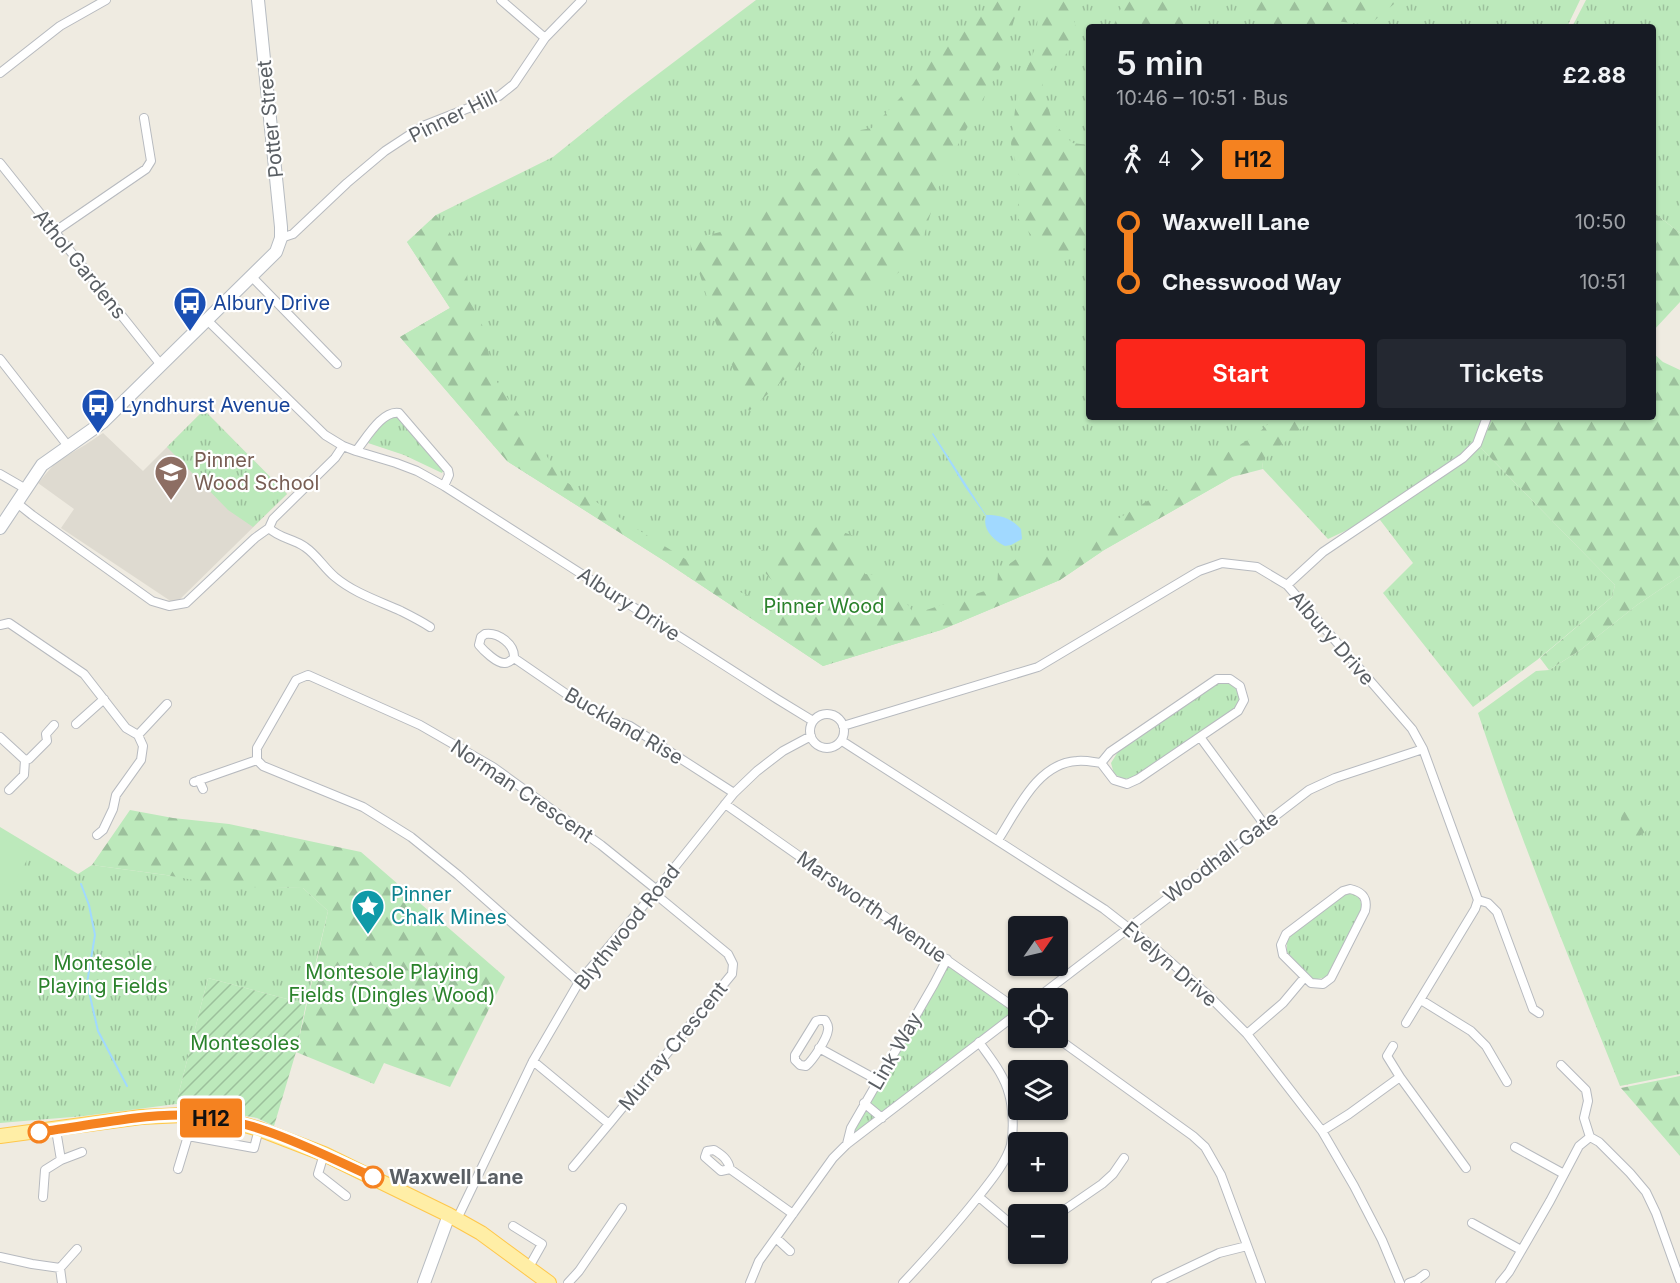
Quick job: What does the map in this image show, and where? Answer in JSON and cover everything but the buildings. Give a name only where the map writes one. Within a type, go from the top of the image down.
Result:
[{"type":"main road","points":[[0,1136],[141,1117],[183,1115],[224,1119],[259,1128],[324,1154],[453,1217],[481,1233],[549,1283]]},
{"type":"street","points":[[0,73],[60,26],[106,0]]},
{"type":"street","name":"Potter Street","points":[[258,0],[281,238]]},
{"type":"street","points":[[501,0],[545,38]]},
{"type":"street","name":"Pinner Hill","points":[[281,238],[293,234],[347,183],[423,126],[499,96],[514,84],[545,38],[582,0]]},
{"type":"street","points":[[54,231],[146,168],[151,161],[144,118]]},
{"type":"street","name":"Athol Gardens","points":[[0,163],[161,365]]},
{"type":"street","points":[[0,528],[42,465],[103,422],[252,277],[276,252],[281,238]]},
{"type":"street","points":[[252,277],[337,364]]},
{"type":"street","name":"Albury Drive","points":[[207,320],[325,435],[356,452],[417,471],[444,486],[813,721]]},
{"type":"street","points":[[0,360],[68,446]]},
{"type":"street","points":[[356,452],[383,417],[399,412],[448,470],[449,475],[444,486]]},
{"type":"street","points":[[1287,585],[1323,552],[1462,458],[1477,444],[1486,420]]},
{"type":"street","points":[[16,503],[152,601],[169,606],[186,603],[268,528],[273,519],[335,458],[343,446]]},
{"type":"street","points":[[0,474],[26,489]]},
{"type":"street","points":[[268,528],[276,535],[306,547],[334,577],[357,592],[430,627]]},
{"type":"street","name":"Albury Drive","points":[[843,726],[1038,668],[1199,571],[1222,563],[1257,567],[1287,585],[1412,729],[1423,749],[1478,900]]},
{"type":"street","points":[[0,626],[9,623],[84,674],[126,728],[138,735],[143,746],[141,760],[116,795],[103,830],[97,835]]},
{"type":"street","name":"Buckland Rise","points":[[514,658],[594,713],[630,726],[734,793]]},
{"type":"street","name":"Norman Crescent","points":[[257,760],[257,748],[296,680],[308,675],[420,725],[493,767],[601,845],[656,891]]},
{"type":"street","points":[[998,840],[1035,782],[1053,767],[1076,760],[1101,763],[1114,780],[1127,784],[1138,779],[1238,711],[1244,700],[1240,686],[1230,679],[1217,679],[1110,752],[1101,763]]},
{"type":"street","points":[[76,724],[104,699]]},
{"type":"street","points":[[138,735],[167,704]]},
{"type":"street","points":[[827,714],[837,717],[843,726],[842,741],[827,748],[817,745],[810,731],[813,721],[827,714]]},
{"type":"street","points":[[25,760],[29,759],[47,741],[46,734],[54,725]]},
{"type":"street","name":"Blythwood Road","points":[[453,1217],[533,1061],[579,982],[656,891],[734,793],[783,751],[811,736]]},
{"type":"street","points":[[1200,736],[1264,824]]},
{"type":"street","points":[[0,737],[25,760]]},
{"type":"street","name":"Evelyn Drive","points":[[842,741],[1129,927],[1207,993],[1247,1034],[1322,1131],[1354,1186],[1401,1283]]},
{"type":"street","name":"Woodhall Gate","points":[[1050,988],[1309,790],[1335,778],[1423,749]]},
{"type":"street","points":[[9,790],[24,775],[25,760]]},
{"type":"street","points":[[199,784],[257,760],[263,766],[363,807],[411,837],[458,874],[579,982]]},
{"type":"street","name":"Marsworth Avenue","points":[[725,804],[1008,1005]]},
{"type":"street","points":[[1350,889],[1358,891],[1367,903],[1365,911],[1331,978],[1323,984],[1311,983],[1304,978],[1283,955],[1281,945],[1286,934],[1343,891],[1350,889]]},
{"type":"street","name":"Murray Crescent","points":[[573,1167],[732,974],[733,964],[728,954],[656,891]]},
{"type":"street","points":[[1406,1023],[1475,909],[1478,900],[1488,903],[1497,912],[1533,1010],[1539,1013]]},
{"type":"street","name":"Link Way","points":[[847,1144],[851,1128],[864,1103],[879,1081],[946,959]]},
{"type":"street","points":[[1247,1034],[1284,1003],[1304,978]]},
{"type":"street","points":[[1421,1000],[1471,1031],[1486,1046],[1508,1082]]},
{"type":"street","points":[[825,1020],[828,1031],[819,1048],[812,1061],[806,1066],[800,1065],[795,1060],[795,1055],[816,1022],[825,1020]]},
{"type":"street","points":[[750,1283],[759,1261],[833,1158],[847,1144],[1008,1020]]},
{"type":"street","points":[[903,1283],[948,1235],[998,1172],[1011,1145],[1013,1114],[1010,1094],[1002,1075],[979,1042]]},
{"type":"street","points":[[1068,1046],[1205,1147],[1221,1175],[1261,1283]]},
{"type":"street","points":[[1393,1046],[1387,1056],[1466,1168]]},
{"type":"street","points":[[819,1048],[879,1081]]},
{"type":"street","name":"Murray Crescent","points":[[533,1061],[609,1124]]},
{"type":"street","points":[[1561,1065],[1586,1090],[1588,1101],[1584,1118],[1590,1137],[1599,1142],[1646,1192],[1680,1280]]},
{"type":"street","points":[[1322,1131],[1400,1077]]},
{"type":"street","points":[[864,1103],[882,1118]]},
{"type":"street","points":[[178,1169],[188,1136],[254,1148],[259,1128]]},
{"type":"street","points":[[56,1130],[62,1160]]},
{"type":"street","points":[[1500,1283],[1509,1272],[1551,1201],[1579,1146],[1590,1137]]},
{"type":"street","points":[[1515,1147],[1564,1174]]},
{"type":"street","points":[[43,1197],[45,1170],[82,1152]]},
{"type":"street","points":[[324,1154],[318,1174],[346,1196]]},
{"type":"street","points":[[1068,1208],[1102,1185],[1124,1158]]},
{"type":"street","points":[[730,1169],[793,1214]]},
{"type":"street","points":[[978,1197],[1008,1222]]},
{"type":"street","points":[[568,1283],[579,1271],[622,1208]]},
{"type":"street","points":[[424,1283],[453,1217]]},
{"type":"street","points":[[1472,1223],[1521,1250]]},
{"type":"street","points":[[513,1226],[542,1244],[529,1267]]},
{"type":"street","points":[[776,1238],[790,1251]]},
{"type":"street","points":[[1156,1283],[1220,1252],[1247,1246]]},
{"type":"street","points":[[62,1283],[60,1268],[77,1249]]},
{"type":"street","points":[[0,1257],[60,1268]]},
{"type":"street","points":[[1409,1283],[1425,1274]]},
{"type":"shaded area","name":"Pinner Wood School","points":[[204,410],[287,494],[175,604],[61,528],[74,509],[38,483],[56,462],[103,433],[143,471]]},
{"type":"green space","points":[[756,0],[1580,0],[1568,24],[1086,24],[1086,420],[1486,420],[1477,444],[1615,585],[1612,597],[1537,660],[1473,707],[1383,593],[1413,563],[1377,516],[1328,539],[1263,469],[1262,462],[1104,550],[1060,580],[941,630],[823,666],[666,562],[507,461],[400,337],[450,308],[407,242],[436,215],[553,157]]},
{"type":"green space","points":[[995,0],[1020,0],[1000,68],[944,170],[924,235],[903,269],[868,296],[806,360],[749,411],[711,310],[689,240],[728,230],[817,168],[833,135],[872,128],[913,84],[927,61]]},
{"type":"green space","points":[[1041,0],[1068,0],[1077,31],[1074,46],[1041,79],[1052,121],[1072,143],[1086,145],[1086,247],[1066,260],[1047,255],[1017,217],[1020,179],[1011,144],[1017,93],[1036,46]]},
{"type":"green space","points":[[1115,0],[1169,0],[1196,24],[1114,24],[1121,8]]},
{"type":"green space","points":[[1248,0],[1392,0],[1394,4],[1370,24],[1335,21],[1332,24],[1259,24]]},
{"type":"green space","points":[[1586,0],[1680,0],[1680,233],[1656,214],[1656,24],[1574,24]]},
{"type":"green space","points":[[1656,214],[1680,233],[1680,302],[1656,328]]},
{"type":"green space","name":"Pinner Wood","points":[[436,215],[449,231],[466,260],[469,297],[484,329],[493,376],[562,479],[632,526],[737,591],[761,600],[777,586],[752,558],[751,546],[774,554],[788,537],[823,525],[854,536],[865,574],[888,576],[914,614],[997,587],[998,572],[1022,555],[1061,556],[1256,435],[1273,420],[1311,420],[1262,461],[1263,469],[1232,477],[1104,550],[1060,580],[941,630],[823,666],[666,562],[507,461],[400,337],[450,308],[407,242]]},
{"type":"green space","points":[[1656,356],[1663,362],[1680,370],[1680,576],[1637,605],[1579,651],[1549,670],[1540,658],[1612,597],[1615,585],[1477,444],[1486,420],[1656,420]]},
{"type":"green space","points":[[204,410],[287,494],[253,527],[228,510],[167,447]]},
{"type":"green space","points":[[394,414],[399,417],[443,471],[442,473],[404,455],[368,443],[386,418]]},
{"type":"green space","points":[[1680,576],[1680,1074],[1620,1086],[1528,854],[1478,713],[1536,671],[1549,670],[1579,651],[1637,605]]},
{"type":"green space","points":[[1229,682],[1238,688],[1240,699],[1236,708],[1132,778],[1123,779],[1114,774],[1111,763],[1119,750],[1218,683]]},
{"type":"green space","points":[[1652,804],[1652,818],[1649,827],[1631,842],[1619,832],[1622,812]]},
{"type":"green space","name":"Montesole Playing Fields (Dingles Wood)","points":[[130,810],[173,818],[229,824],[361,852],[505,977],[450,1087],[384,1063],[374,1084],[296,1052],[328,911],[303,888],[232,887],[92,865]]},
{"type":"green space","name":"Montesole Playing Fields","points":[[0,827],[78,874],[92,865],[247,886],[303,888],[328,911],[306,1004],[208,978],[176,1104],[84,1116],[0,1123]]},
{"type":"green space","points":[[0,837],[31,853],[11,888],[0,882]]},
{"type":"green space","points":[[1346,893],[1358,895],[1363,908],[1327,977],[1313,980],[1287,952],[1287,939]]},
{"type":"green space","points":[[947,959],[1008,1003],[1008,1018],[847,1144],[851,1128]]},
{"type":"green space","name":"Montesoles","points":[[208,978],[306,1004],[296,1052],[274,1126],[257,1118],[176,1104]]},
{"type":"green space","points":[[1680,1076],[1680,1156],[1621,1088]]},
{"type":"water","points":[[933,433],[986,515],[1001,517],[1013,522],[1021,529],[1022,539],[1005,546],[990,534],[985,521],[986,516],[965,487]]},
{"type":"waterway","points":[[81,884],[89,905],[95,935],[87,983],[98,1031],[127,1086]]},
{"type":"bus line","name":"H12","points":[[39,1132],[141,1117],[183,1115],[224,1119],[259,1128],[373,1177]]},
{"type":"place","name":"Albury Drive","points":[[190,332]]},
{"type":"place","name":"Lyndhurst Avenue","points":[[98,434]]},
{"type":"place","name":"Pinner Wood School","points":[[171,501]]},
{"type":"place","name":"Pinner Chalk Mines","points":[[368,935]]},
{"type":"place","name":"Waxwell Lane","points":[[373,1177]]}]
